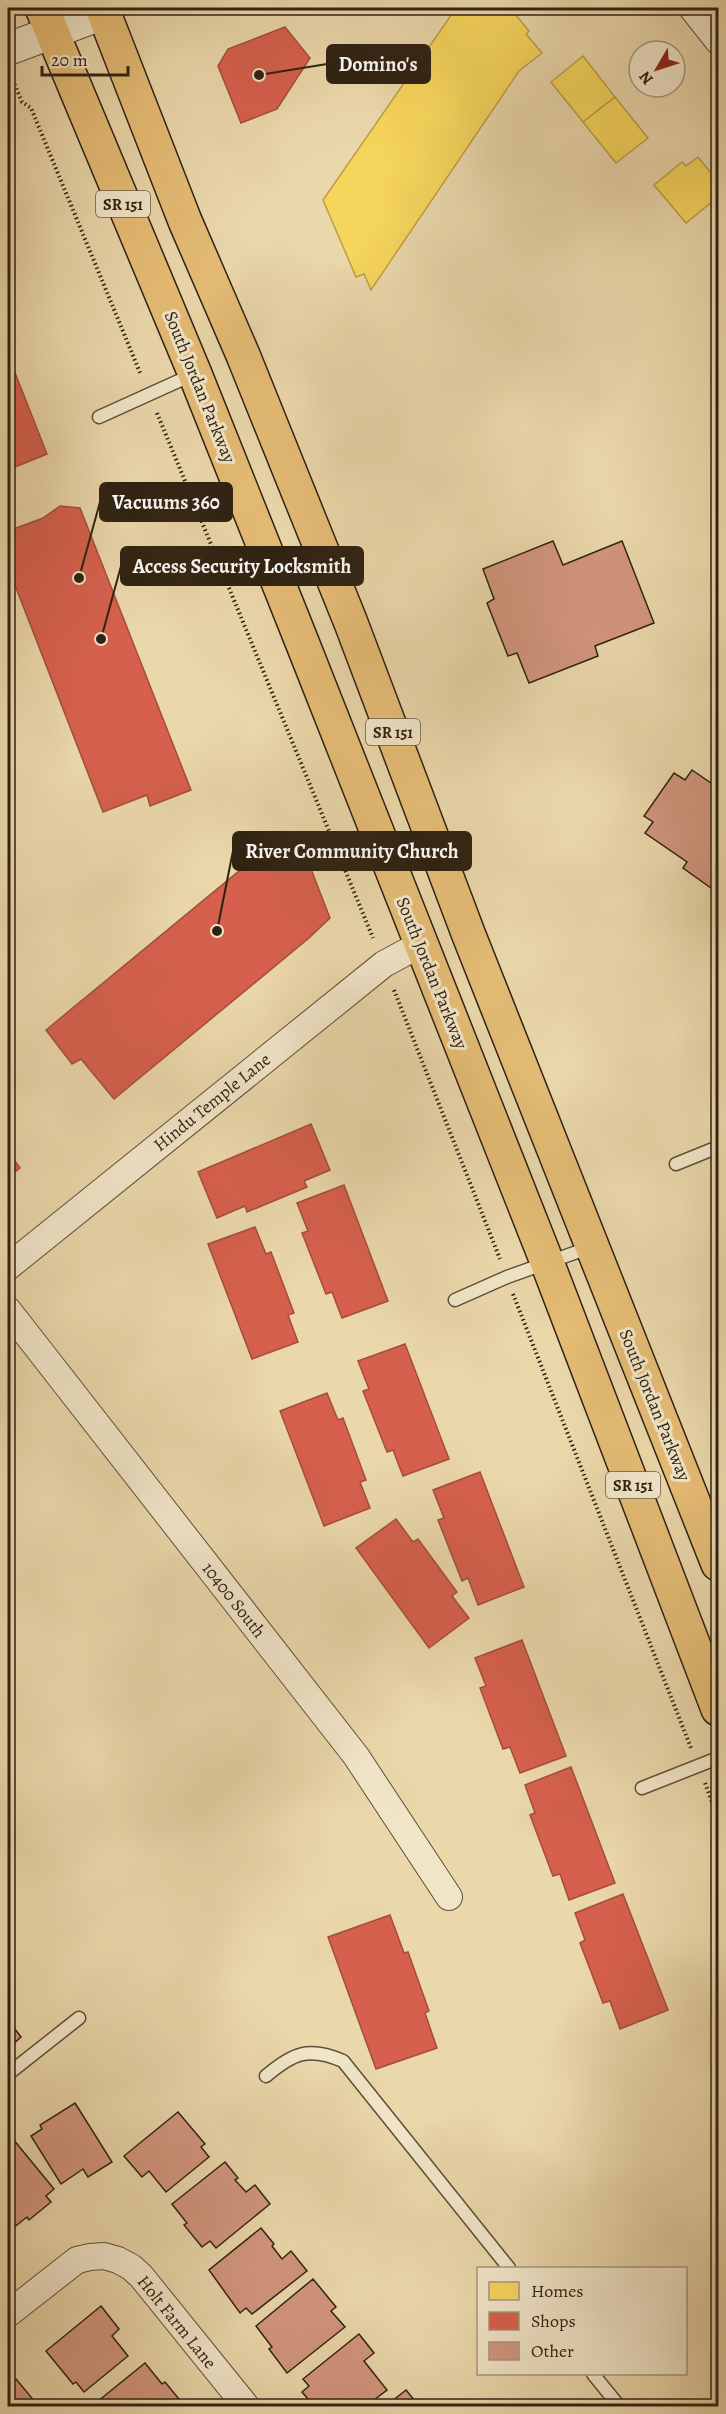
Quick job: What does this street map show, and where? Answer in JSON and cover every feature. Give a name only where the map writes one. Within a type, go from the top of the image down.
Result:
[{"type":"main road","name":"South Jordan Parkway","points":[[107,9],[185,221],[243,355],[351,623],[468,933],[718,1564]]},
{"type":"main road","name":"South Jordan Parkway","points":[[47,21],[195,374],[302,642],[547,1262],[718,1708]]},
{"type":"main road","points":[[302,642],[351,623]]},
{"type":"street","points":[[692,8],[718,41]]},
{"type":"street","points":[[8,49],[47,21],[107,9]]},
{"type":"street","name":"Hindu Temple Lane","points":[[8,1267],[384,964],[421,944]]},
{"type":"street","name":"10400 South","points":[[8,1310],[356,1756],[450,1897]]},
{"type":"street","name":"Holt Farm Lane","points":[[8,2314],[76,2260],[104,2256],[118,2260],[141,2276],[246,2406]]},
{"type":"lane","points":[[99,417],[195,374]]},
{"type":"lane","points":[[676,1164],[718,1147]]},
{"type":"lane","points":[[455,1300],[592,1246]]},
{"type":"lane","points":[[642,1788],[718,1758]]},
{"type":"lane","points":[[8,2074],[79,2018]]},
{"type":"lane","points":[[266,2076],[282,2062],[309,2052],[327,2054],[343,2061],[508,2267]]},
{"type":"lane","points":[[595,2375],[619,2406]]},
{"type":"building: Homes","points":[[456,8],[510,8],[529,31],[526,34],[542,53],[519,71],[371,290],[364,274],[356,277],[323,200]]},
{"type":"building: Homes","points":[[583,56],[615,97],[583,122],[551,82]]},
{"type":"building: Homes","points":[[615,97],[648,138],[616,163],[583,122]]},
{"type":"building: Homes","points":[[698,157],[718,182],[718,197],[686,223],[654,185],[682,162],[686,166]]},
{"type":"building: Homes","points":[[718,372],[718,386],[711,377]]},
{"type":"building: Shops","points":[[285,27],[310,58],[277,109],[241,123],[218,66],[228,49]]},
{"type":"building: Shops","points":[[8,355],[47,454],[8,470]]},
{"type":"building: Shops","points":[[60,506],[80,508],[191,790],[150,806],[147,795],[103,812],[8,567],[8,531],[43,518]]},
{"type":"building: Shops","points":[[279,838],[304,851],[330,918],[309,938],[114,1099],[81,1059],[72,1064],[46,1030]]},
{"type":"building: Shops","points":[[311,1124],[330,1170],[304,1181],[307,1187],[247,1212],[245,1206],[217,1218],[198,1172]]},
{"type":"building: Shops","points":[[8,1152],[20,1168],[8,1178]]},
{"type":"building: Shops","points":[[344,1185],[388,1301],[342,1318],[332,1292],[326,1294],[302,1233],[308,1231],[297,1203]]},
{"type":"building: Shops","points":[[255,1227],[266,1254],[271,1252],[294,1313],[288,1315],[298,1342],[252,1359],[208,1244]]},
{"type":"building: Shops","points":[[405,1344],[449,1459],[403,1476],[393,1450],[387,1452],[363,1391],[369,1389],[358,1361]]},
{"type":"building: Shops","points":[[327,1393],[338,1420],[343,1418],[366,1480],[360,1482],[370,1508],[324,1526],[280,1411]]},
{"type":"building: Shops","points":[[480,1472],[524,1587],[478,1605],[468,1578],[462,1581],[438,1520],[444,1518],[433,1490]]},
{"type":"building: Shops","points":[[396,1519],[413,1542],[418,1539],[457,1592],[452,1596],[469,1618],[429,1648],[356,1548]]},
{"type":"building: Shops","points":[[522,1640],[566,1756],[520,1773],[510,1747],[503,1749],[480,1688],[486,1686],[475,1658]]},
{"type":"building: Shops","points":[[571,1767],[615,1883],[569,1900],[560,1874],[553,1876],[530,1815],[535,1813],[525,1785]]},
{"type":"building: Shops","points":[[623,1894],[668,2010],[620,2029],[610,2001],[603,2003],[580,1943],[585,1940],[575,1913]]},
{"type":"building: Shops","points":[[390,1915],[404,1953],[408,1952],[429,2011],[425,2013],[437,2048],[376,2069],[328,1937]]},
{"type":"building: Other","points":[[553,541],[563,565],[622,541],[654,623],[595,646],[598,656],[529,683],[517,653],[508,656],[487,603],[494,599],[483,569]]},
{"type":"building: Other","points":[[692,770],[718,788],[718,893],[683,868],[687,862],[645,833],[653,822],[644,816],[674,773],[685,780]]},
{"type":"building: Other","points":[[8,2020],[21,2037],[8,2049]]},
{"type":"building: Other","points":[[75,2103],[112,2162],[88,2177],[83,2169],[61,2184],[31,2136],[42,2129],[40,2125]]},
{"type":"building: Other","points":[[178,2112],[205,2144],[201,2147],[209,2157],[166,2192],[149,2171],[142,2177],[124,2156]]},
{"type":"building: Other","points":[[8,2133],[54,2189],[46,2196],[51,2202],[29,2220],[27,2217],[8,2232]]},
{"type":"building: Other","points":[[225,2162],[238,2178],[235,2180],[246,2192],[255,2185],[270,2204],[216,2248],[210,2241],[202,2247],[184,2225],[187,2223],[172,2204]]},
{"type":"building: Other","points":[[261,2228],[282,2259],[291,2251],[307,2271],[252,2314],[246,2308],[240,2313],[209,2270]]},
{"type":"building: Other","points":[[313,2279],[336,2307],[331,2311],[345,2327],[287,2373],[269,2349],[272,2347],[256,2326]]},
{"type":"building: Other","points":[[101,2306],[119,2329],[112,2336],[128,2356],[84,2392],[76,2382],[73,2384],[46,2351]]},
{"type":"building: Other","points":[[359,2334],[374,2353],[364,2361],[387,2390],[366,2406],[314,2406],[302,2392],[309,2386],[303,2379]]},
{"type":"building: Other","points":[[145,2363],[162,2384],[165,2382],[183,2404],[181,2406],[92,2406]]},
{"type":"building: Other","points":[[16,2379],[36,2403],[32,2406],[8,2406],[8,2386]]},
{"type":"building: Other","points":[[406,2390],[419,2406],[386,2406]]},
{"type":"place","name":"Domino's","points":[[259,75]]},
{"type":"place","name":"Vacuums 360","points":[[79,578]]},
{"type":"place","name":"Access Security Locksmith","points":[[101,639]]},
{"type":"place","name":"River Community Church","points":[[217,931]]}]
